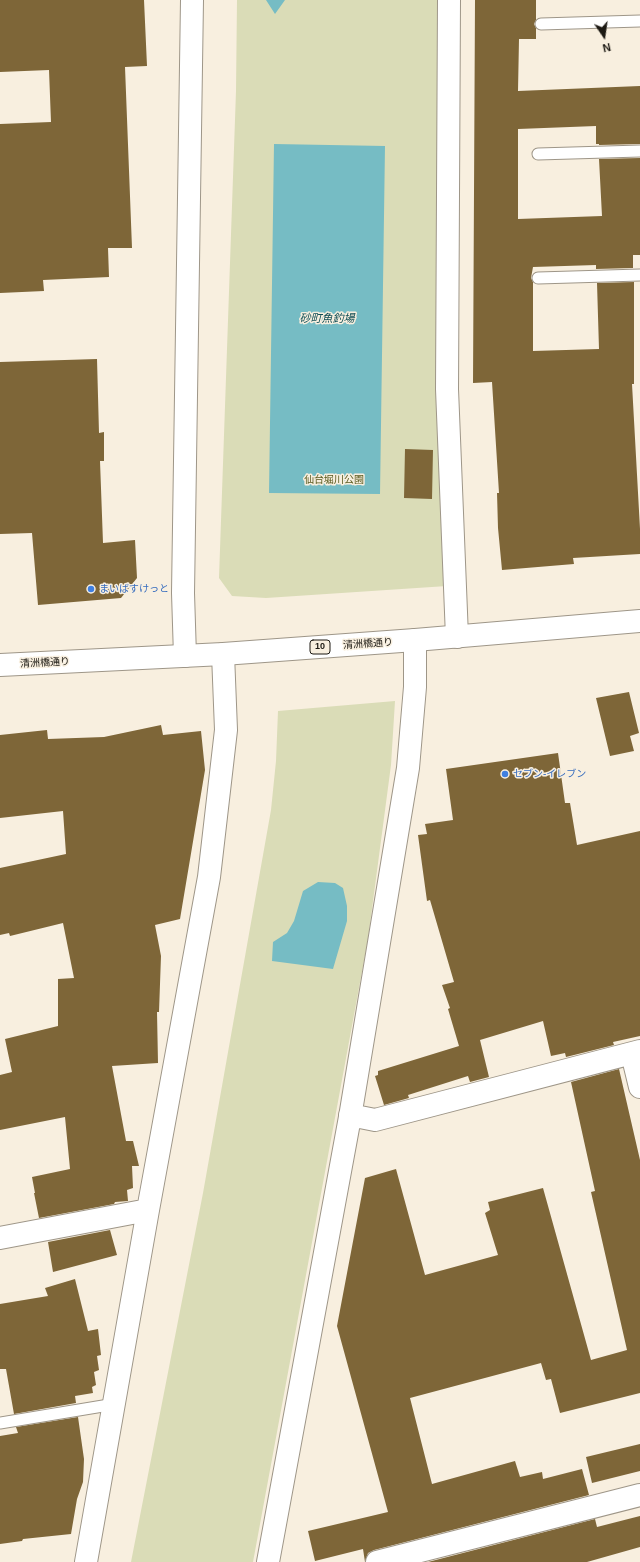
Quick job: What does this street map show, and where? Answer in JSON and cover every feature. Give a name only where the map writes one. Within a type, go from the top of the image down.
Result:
[{"type":"street","points":[[184,656],[183,592],[192,0]]},
{"type":"street","points":[[449,0],[447,389],[457,637]]},
{"type":"street","name":"清洲橋通り","points":[[0,665],[223,654],[457,637],[640,621]]},
{"type":"street","points":[[268,1562],[350,1115],[408,768],[415,687],[415,640]]},
{"type":"street","points":[[86,1562],[209,877],[226,730],[223,654]]},
{"type":"street","points":[[350,1115],[375,1120],[636,1052],[640,1088]]},
{"type":"street","points":[[0,1238],[148,1210]]},
{"type":"street","points":[[377,1562],[640,1495]]},
{"type":"lane","points":[[540,24],[640,21]]},
{"type":"lane","points":[[538,154],[640,151]]},
{"type":"lane","points":[[538,278],[640,276]]},
{"type":"lane","points":[[0,1423],[115,1404]]},
{"type":"green space","name":"仙台堀川公園","points":[[237,0],[440,0],[447,586],[266,598],[232,596],[219,578],[236,91]]},
{"type":"green space","points":[[395,701],[391,765],[368,939],[253,1562],[131,1562],[203,1193],[271,810],[276,761],[278,711]]},
{"type":"water","points":[[266,0],[285,0],[275,14]]},
{"type":"water","name":"砂町魚釣場","points":[[274,144],[385,146],[380,494],[269,493]]},
{"type":"water","points":[[318,882],[335,883],[343,888],[347,906],[347,921],[333,969],[272,961],[273,942],[287,933],[294,921],[303,891]]},
{"type":"building","points":[[0,0],[144,0],[147,66],[125,67],[132,248],[108,248],[109,277],[43,280],[44,291],[0,293],[0,124],[51,122],[49,70],[0,72]]},
{"type":"building","points":[[475,0],[536,0],[536,20],[534,24],[536,28],[536,39],[519,39],[518,91],[640,86],[640,144],[596,144],[596,126],[518,129],[518,219],[602,216],[599,159],[640,158],[640,255],[633,255],[633,268],[596,269],[596,265],[533,267],[531,278],[533,282],[533,351],[599,349],[597,283],[634,282],[634,384],[632,384],[640,554],[573,558],[574,564],[502,570],[498,528],[497,493],[499,493],[492,382],[473,383]]},
{"type":"building","points":[[97,359],[99,433],[104,432],[104,461],[100,461],[103,543],[135,540],[137,578],[121,598],[38,605],[32,533],[0,534],[0,362]]},
{"type":"building","points":[[405,449],[433,450],[432,499],[404,498]]},
{"type":"building","points":[[629,692],[639,733],[630,736],[634,751],[610,756],[596,698]]},
{"type":"building","points":[[161,725],[163,735],[201,731],[205,770],[180,919],[155,925],[161,956],[159,1012],[157,1012],[158,1063],[112,1066],[126,1141],[133,1141],[139,1166],[132,1166],[133,1188],[127,1190],[128,1201],[115,1202],[114,1204],[39,1218],[32,1177],[70,1169],[65,1117],[0,1130],[0,1075],[12,1072],[5,1039],[58,1026],[58,979],[74,978],[63,923],[10,936],[9,933],[0,935],[0,868],[66,854],[63,811],[0,818],[0,735],[47,730],[48,739],[104,737]]},
{"type":"building","points":[[558,753],[565,803],[570,803],[577,845],[640,831],[640,1036],[613,1042],[614,1045],[566,1057],[565,1053],[551,1056],[543,1021],[480,1040],[489,1077],[470,1082],[468,1076],[408,1095],[409,1098],[384,1105],[375,1076],[378,1075],[378,1071],[459,1046],[448,1009],[450,1008],[442,985],[454,982],[430,900],[427,901],[418,835],[427,834],[425,824],[453,820],[446,769]]},
{"type":"building","points":[[619,1069],[640,1160],[640,1393],[560,1413],[551,1379],[546,1380],[541,1363],[410,1398],[432,1484],[515,1461],[520,1477],[542,1472],[543,1479],[582,1469],[589,1495],[374,1550],[368,1553],[365,1562],[363,1549],[315,1561],[308,1531],[388,1512],[337,1326],[365,1178],[396,1169],[425,1275],[498,1255],[485,1213],[490,1210],[488,1202],[543,1188],[591,1360],[627,1350],[591,1192],[595,1191],[571,1082]]},
{"type":"building","points":[[110,1230],[117,1255],[53,1272],[48,1242]]},
{"type":"building","points":[[75,1279],[88,1331],[98,1329],[101,1355],[97,1356],[99,1370],[94,1372],[96,1385],[92,1387],[93,1393],[75,1396],[76,1403],[14,1414],[6,1369],[0,1369],[0,1304],[48,1296],[45,1288]]},
{"type":"building","points":[[78,1417],[84,1459],[83,1482],[77,1499],[71,1534],[23,1539],[22,1541],[0,1544],[0,1436],[18,1433],[16,1427]]},
{"type":"building","points":[[640,1444],[640,1471],[592,1483],[586,1457]]},
{"type":"building","points":[[640,1516],[640,1547],[587,1562],[428,1562],[595,1519],[597,1527]]},
{"type":"place","name":"まいばすけっと","points":[[91,589]]},
{"type":"place","name":"セブン-イレブン","points":[[505,774]]}]
